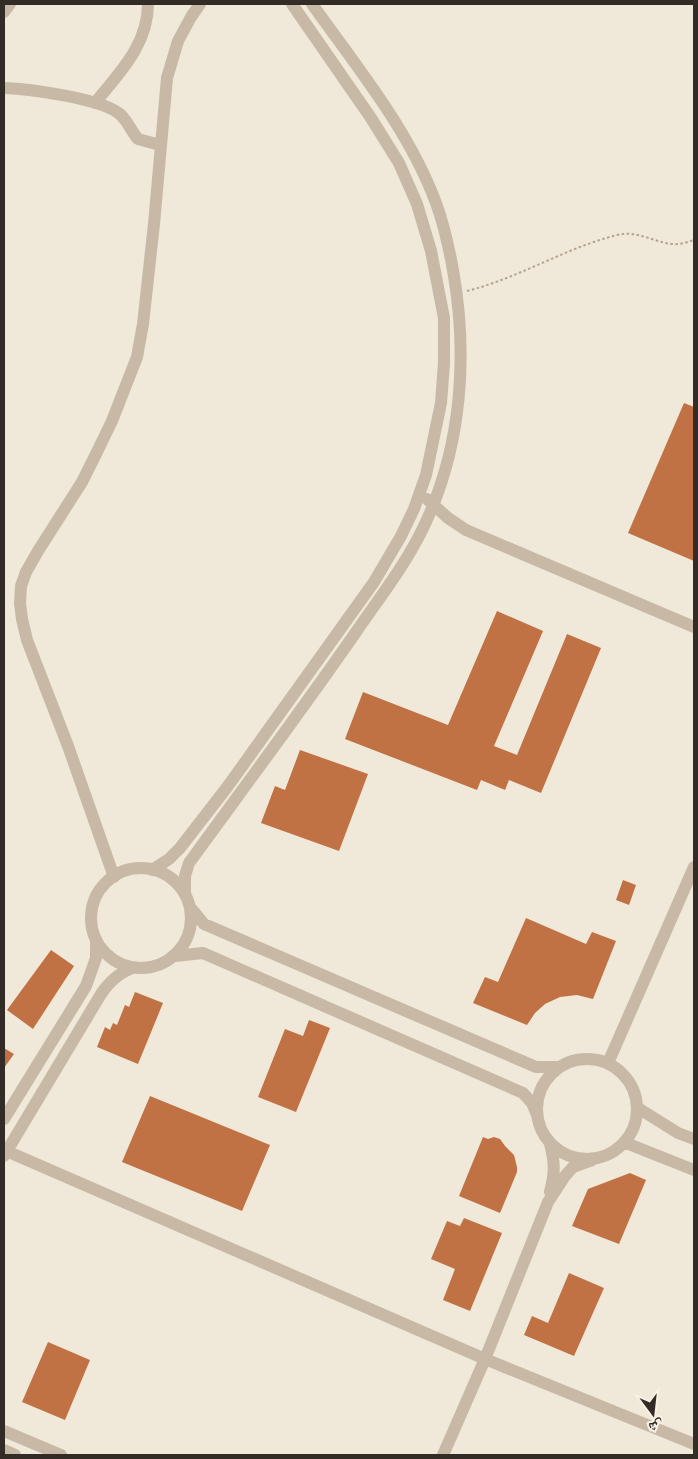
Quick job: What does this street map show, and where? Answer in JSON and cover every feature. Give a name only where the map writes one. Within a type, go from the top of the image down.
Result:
[{"type":"street","points":[[4,12],[10,4]]},
{"type":"street","points":[[96,103],[122,70],[139,43],[145,30],[148,4]]},
{"type":"street","points":[[114,877],[68,746],[27,640],[20,603],[26,572],[82,482],[112,421],[137,357],[148,276],[166,78],[173,54],[191,17],[200,4]]},
{"type":"street","points":[[152,870],[169,859],[180,848],[228,786],[374,582],[401,536],[420,492],[426,475],[441,403],[444,363],[444,318],[431,251],[417,204],[399,163],[371,118],[292,4]]},
{"type":"street","points":[[96,939],[111,958],[132,968],[147,968],[162,964],[175,956],[183,946],[192,922],[190,907],[185,894],[185,876],[189,863],[330,670],[398,570],[424,526],[440,486],[446,462],[461,390],[462,350],[457,293],[450,248],[437,204],[417,161],[390,115],[312,4]]},
{"type":"street","points":[[4,88],[29,90],[96,103],[124,117],[138,139],[160,145]]},
{"type":"street","points":[[420,492],[432,505],[466,530],[694,627]]},
{"type":"street","points":[[608,1063],[694,867]]},
{"type":"street","points":[[4,1119],[86,986],[96,958],[96,939],[92,912],[96,898],[103,886],[114,877],[126,871],[152,870],[171,879],[185,894]]},
{"type":"street","points":[[190,907],[204,924],[536,1067],[560,1066]]},
{"type":"street","points":[[175,956],[204,953],[523,1093],[532,1103],[541,1130],[549,1143],[554,1162],[555,1172],[548,1202],[485,1359],[443,1455]]},
{"type":"street","points":[[132,968],[110,981],[5,1153],[485,1359],[694,1444]]},
{"type":"street","points":[[537,1115],[537,1102],[542,1087],[551,1074],[560,1066],[574,1060],[596,1059],[608,1063],[621,1071],[633,1088],[638,1108],[638,1116],[626,1143],[606,1156],[573,1167],[548,1202]]},
{"type":"street","points":[[638,1108],[678,1133],[694,1139]]},
{"type":"street","points":[[549,1143],[560,1152],[575,1158],[592,1160]]},
{"type":"street","points":[[626,1143],[694,1170]]},
{"type":"street","points":[[4,1432],[61,1455]]},
{"type":"street","points":[[4,1450],[15,1455]]},
{"type":"path","points":[[457,293],[476,288],[618,235],[633,233],[672,244],[681,244],[694,240]]},
{"type":"building","points":[[684,403],[694,407],[694,561],[628,533]]},
{"type":"building","points":[[497,611],[543,631],[494,746],[517,755],[567,634],[601,648],[541,793],[509,780],[505,790],[481,780],[477,790],[345,739],[363,692],[448,725]]},
{"type":"building","points":[[300,750],[368,774],[339,851],[261,823],[275,786],[285,790]]},
{"type":"building","points":[[623,880],[636,885],[629,905],[616,900]]},
{"type":"building","points":[[526,918],[586,944],[592,932],[616,941],[593,999],[577,995],[560,997],[545,1004],[535,1013],[527,1025],[473,1003],[485,977],[498,982]]},
{"type":"building","points":[[51,950],[74,966],[33,1029],[7,1010]]},
{"type":"building","points":[[135,992],[163,1003],[138,1064],[97,1047],[105,1027],[110,1030],[113,1023],[117,1025],[125,1005],[129,1007]]},
{"type":"building","points":[[309,1020],[330,1028],[296,1112],[258,1097],[285,1029],[303,1036]]},
{"type":"building","points":[[4,1048],[14,1054],[4,1068]]},
{"type":"building","points":[[150,1096],[270,1145],[242,1211],[122,1162]]},
{"type":"building","points":[[483,1137],[500,1139],[514,1155],[517,1167],[517,1172],[500,1213],[459,1196]]},
{"type":"building","points":[[630,1173],[646,1180],[619,1244],[572,1226],[588,1189]]},
{"type":"building","points":[[464,1218],[502,1233],[470,1311],[443,1300],[455,1269],[431,1259],[447,1221],[460,1226]]},
{"type":"building","points":[[569,1273],[604,1288],[574,1356],[524,1335],[532,1316],[548,1323]]},
{"type":"building","points":[[48,1342],[90,1360],[65,1420],[22,1402]]}]
